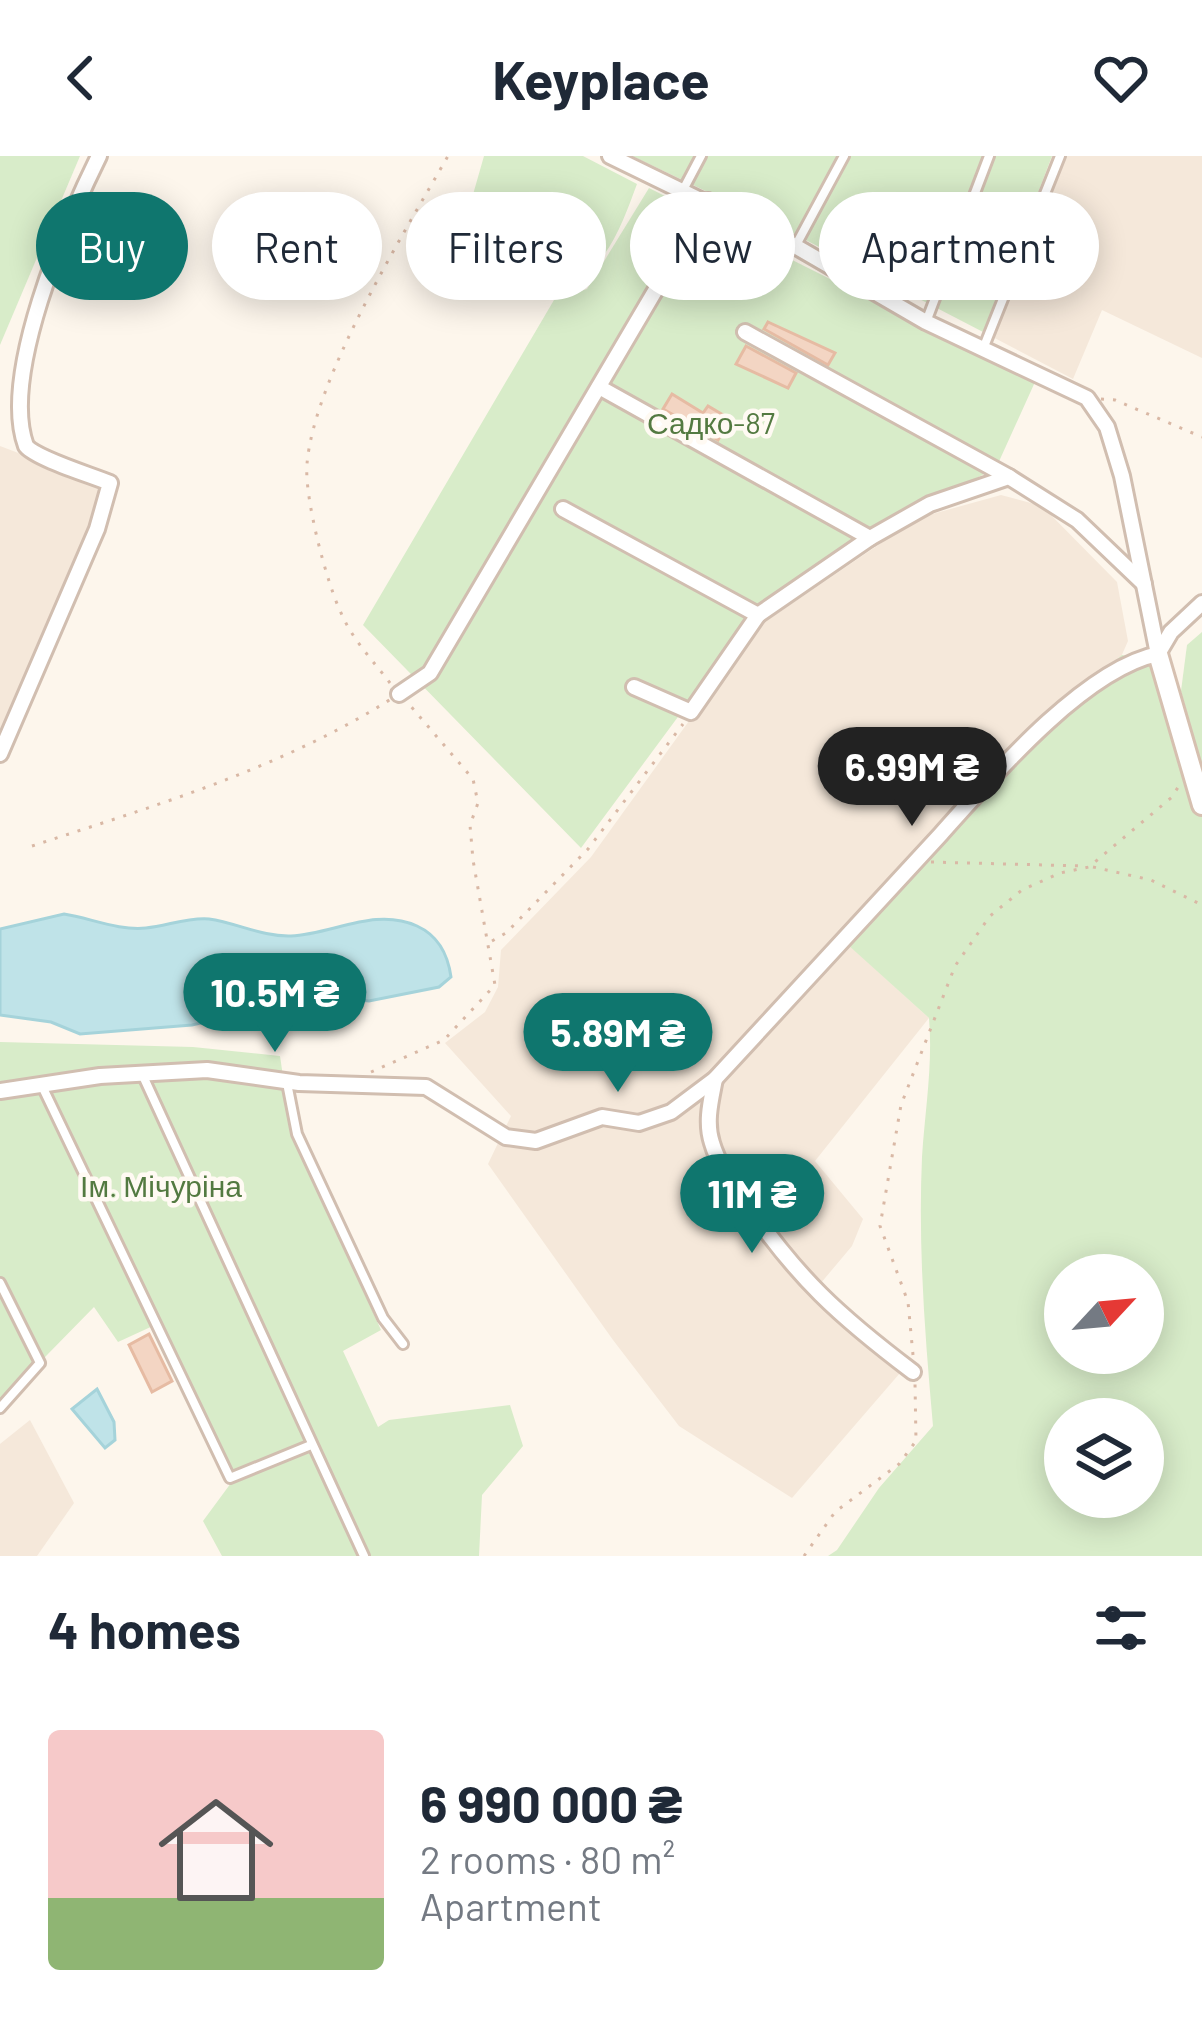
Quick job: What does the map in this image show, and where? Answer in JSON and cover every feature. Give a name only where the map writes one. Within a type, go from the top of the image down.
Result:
[{"type":"street","points":[[0,754],[97,529],[110,483],[29,451],[15,429],[6,393],[11,345],[99,156]]},
{"type":"street","points":[[610,156],[688,192]]},
{"type":"street","points":[[795,246],[926,322],[1088,398],[1112,443],[1158,654],[1202,804]]},
{"type":"street","points":[[399,694],[430,673],[650,300]]},
{"type":"street","points":[[745,332],[1009,477],[1077,520],[1144,584]]},
{"type":"street","points":[[599,386],[870,538]]},
{"type":"street","points":[[634,687],[691,712],[758,615],[870,538],[930,504],[1009,477]]},
{"type":"street","points":[[562,509],[758,615]]},
{"type":"street","points":[[0,1091],[207,1070],[287,1082],[426,1087],[506,1137],[536,1141],[602,1118],[639,1123],[671,1112],[715,1079],[992,776],[1131,660],[1158,654],[1171,632],[1202,604]]},
{"type":"street","points":[[715,1079],[709,1113],[711,1142],[724,1171],[774,1244],[829,1307],[913,1372]]},
{"type":"lane","points":[[683,190],[701,156]]},
{"type":"lane","points":[[795,246],[844,156]]},
{"type":"lane","points":[[926,322],[989,156]]},
{"type":"lane","points":[[983,349],[1060,156]]},
{"type":"lane","points":[[143,1076],[364,1556]]},
{"type":"lane","points":[[287,1082],[297,1134],[383,1318],[403,1344]]},
{"type":"lane","points":[[42,1086],[230,1478],[311,1444]]},
{"type":"lane","points":[[0,1282],[40,1363],[0,1408]]},
{"type":"path","points":[[345,1085],[444,1040],[495,986],[473,860],[470,825],[478,803],[473,779],[399,694],[341,615],[309,503],[307,465],[318,406],[403,234],[448,156]]},
{"type":"path","points":[[1088,398],[1115,400],[1202,437]]},
{"type":"path","points":[[32,846],[158,804],[314,742],[399,694]]},
{"type":"path","points":[[490,941],[506,933],[588,849],[691,712]]},
{"type":"path","points":[[804,1556],[835,1511],[899,1464],[916,1441],[908,1302],[880,1226],[908,1085],[955,967],[990,916],[1022,890],[1060,873],[1089,867],[1172,797],[1191,767]]},
{"type":"path","points":[[902,875],[932,862],[1115,869],[1151,880],[1202,905]]},
{"type":"shaded area","points":[[1052,156],[1202,156],[1202,358],[1102,310],[1073,379],[985,333],[997,300],[1099,300],[1099,192],[1038,192]]},
{"type":"shaded area","points":[[0,446],[105,486],[0,737]]},
{"type":"shaded area","points":[[1001,495],[1042,506],[1117,582],[1128,641],[1121,657],[1006,752],[838,935],[929,1018],[815,1161],[863,1219],[852,1246],[810,1296],[900,1373],[792,1498],[679,1426],[613,1340],[488,1164],[511,1116],[445,1043],[485,1012],[498,987],[501,950],[591,857],[756,628],[918,518]]},
{"type":"shaded area","points":[[30,1420],[74,1503],[37,1556],[0,1556],[0,1444]]},
{"type":"green space","points":[[0,156],[80,156],[65,192],[36,192],[36,260],[0,345]]},
{"type":"green space","points":[[484,156],[583,156],[637,184],[606,252],[606,192],[474,192]]},
{"type":"green space","points":[[632,156],[1052,156],[1038,192],[819,192],[819,247],[795,234],[795,192],[708,192]]},
{"type":"green space","name":"Садко-87","points":[[630,219],[630,300],[795,300],[795,261],[819,273],[819,300],[872,300],[1035,382],[996,468],[883,526],[757,610],[581,848],[363,625],[554,300],[606,300],[606,258]]},
{"type":"green space","points":[[921,300],[997,300],[985,333]]},
{"type":"green space","points":[[1202,632],[1202,767],[1181,691],[1187,645]]},
{"type":"green space","points":[[1122,655],[1154,661],[1202,816],[1202,1556],[828,1556],[933,1426],[921,1225],[929,1018],[837,935],[1006,752]]},
{"type":"green space","name":"Ім. Мічуріна","points":[[0,1042],[193,1047],[280,1056],[291,1131],[381,1330],[343,1351],[378,1427],[389,1420],[510,1405],[523,1446],[482,1495],[479,1556],[222,1556],[203,1521],[231,1483],[155,1325],[118,1342],[94,1307],[0,1403]]},
{"type":"water","points":[[64,914],[136,928],[209,919],[291,936],[370,920],[401,921],[425,930],[437,941],[451,977],[439,987],[369,1001],[317,996],[192,1025],[80,1034],[51,1022],[0,1015],[0,929]]},
{"type":"water","points":[[97,1389],[114,1422],[115,1440],[105,1448],[72,1409]]},
{"type":"building","points":[[768,322],[835,353],[828,365],[764,329]]},
{"type":"building","points":[[746,346],[796,373],[788,388],[736,364]]},
{"type":"building","points":[[672,394],[703,413],[708,406],[730,419],[718,440],[663,409]]},
{"type":"building","points":[[149,1334],[172,1381],[152,1392],[129,1345]]}]
